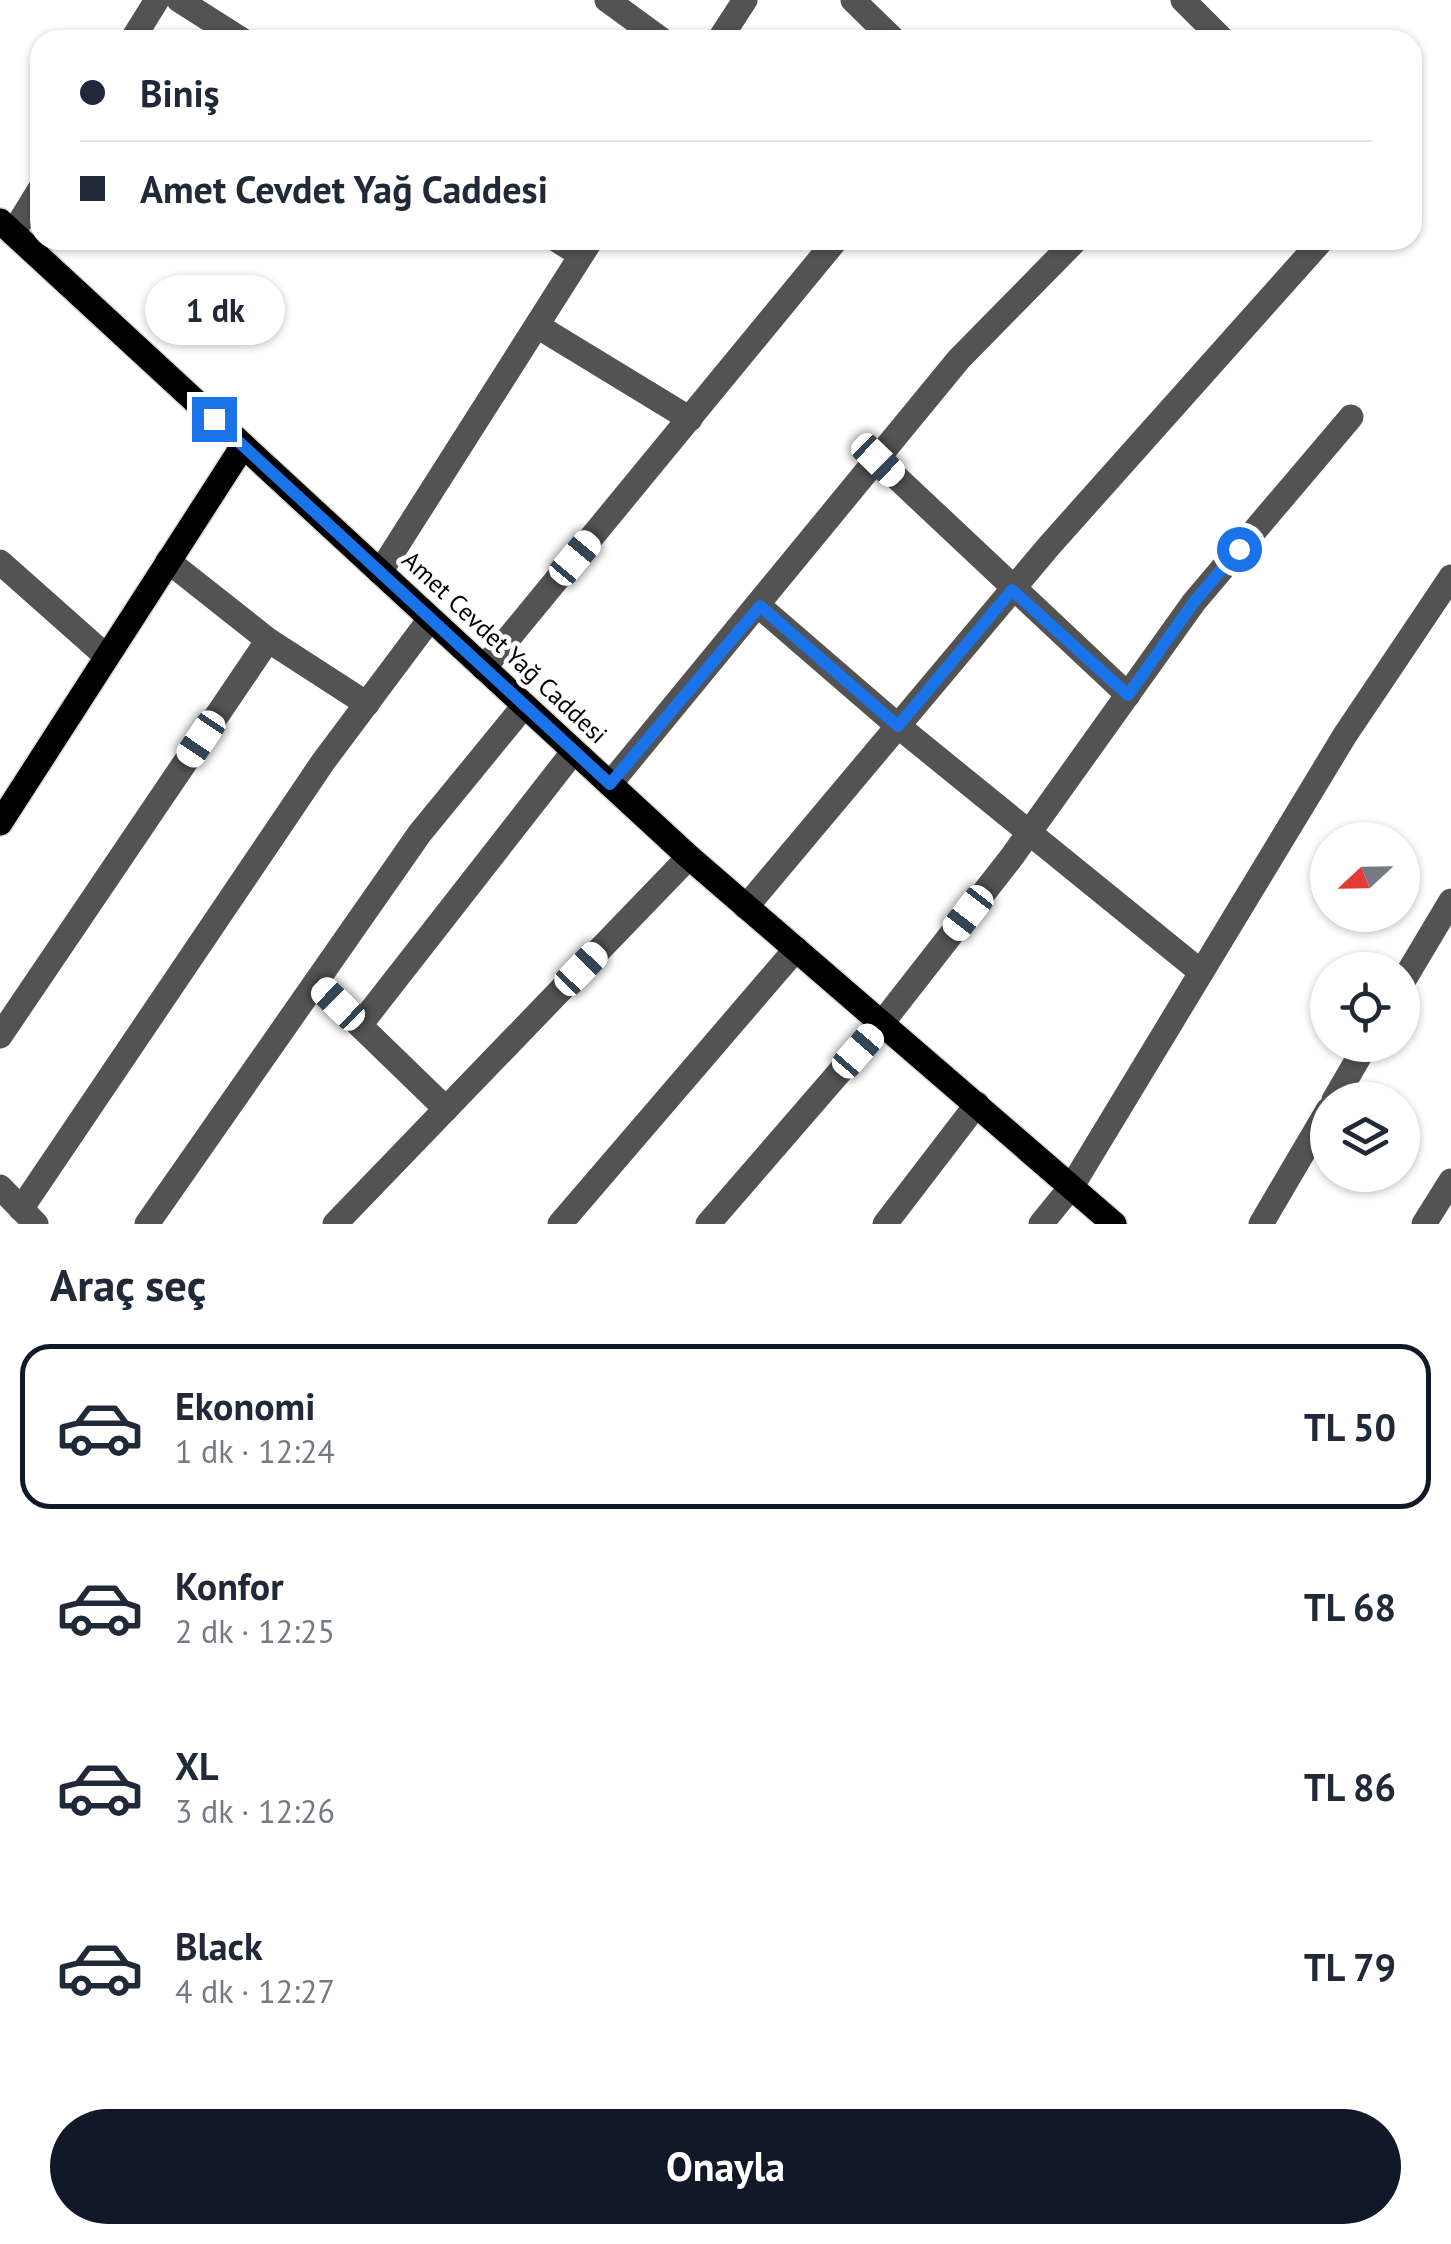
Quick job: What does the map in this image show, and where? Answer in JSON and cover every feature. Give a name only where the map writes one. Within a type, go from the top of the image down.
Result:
[{"type":"main road","name":"Amet Cevdet Yağ Caddesi","points":[[6,227],[30,249]]},
{"type":"main road","name":"Amet Cevdet Yağ Caddesi","points":[[31,250],[689,857],[1114,1224]]},
{"type":"main road","points":[[0,823],[242,446]]},
{"type":"street","points":[[138,30],[157,0]]},
{"type":"street","points":[[179,0],[226,30]]},
{"type":"street","points":[[606,0],[648,30]]},
{"type":"street","points":[[725,30],[744,0]]},
{"type":"street","points":[[853,0],[884,30]]},
{"type":"street","points":[[1183,0],[1213,30]]},
{"type":"street","points":[[6,227],[30,200]]},
{"type":"street","points":[[380,572],[585,250]]},
{"type":"street","points":[[484,668],[828,250]]},
{"type":"street","points":[[610,784],[959,359],[1066,250]]},
{"type":"street","points":[[746,907],[1012,590],[1313,250]]},
{"type":"street","points":[[539,327],[690,419]]},
{"type":"street","points":[[708,1224],[882,1023],[1029,833],[1194,602],[1352,417]]},
{"type":"street","points":[[878,460],[1128,695]]},
{"type":"street","points":[[0,562],[106,657]]},
{"type":"street","points":[[168,562],[268,640],[367,704]]},
{"type":"street","points":[[1040,1224],[1072,1186],[1344,735],[1451,577]]},
{"type":"street","points":[[760,606],[898,726],[1200,972]]},
{"type":"street","points":[[0,1188],[29,1216],[367,704],[430,619]]},
{"type":"street","points":[[0,1036],[268,640]]},
{"type":"street","points":[[147,1224],[420,833],[524,706]]},
{"type":"street","points":[[360,1025],[574,751]]},
{"type":"street","points":[[335,1224],[689,857]]},
{"type":"street","points":[[1420,953],[1451,900]]},
{"type":"street","points":[[560,1224],[796,949]]},
{"type":"street","points":[[316,983],[446,1109]]},
{"type":"street","points":[[885,1224],[977,1104]]},
{"type":"street","points":[[1260,1224],[1310,1140]]},
{"type":"street","points":[[1424,1224],[1451,1182]]},
{"type":"route","points":[[214,419],[610,784],[760,606],[898,726],[1012,590],[1128,695],[1194,602],[1239,549]]}]
